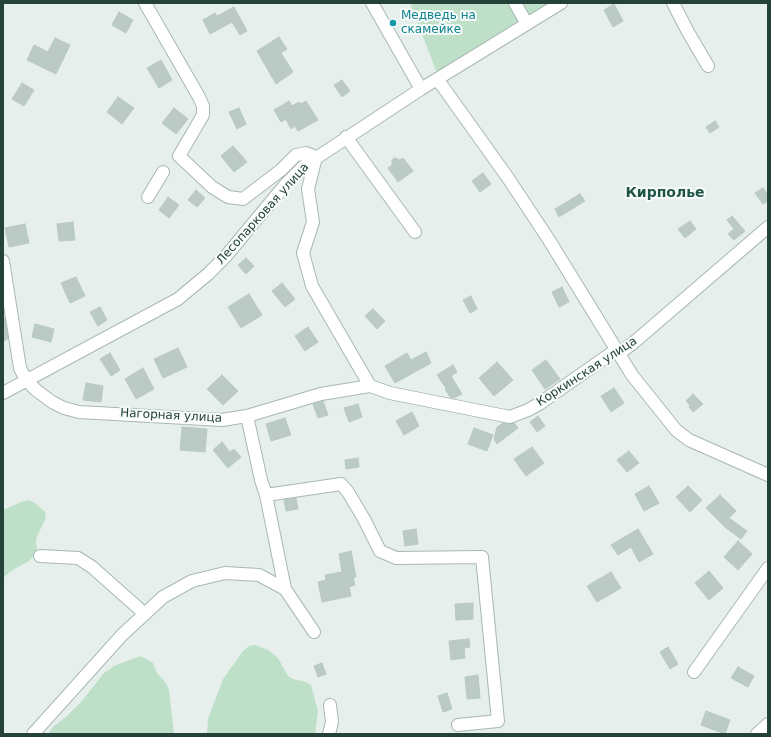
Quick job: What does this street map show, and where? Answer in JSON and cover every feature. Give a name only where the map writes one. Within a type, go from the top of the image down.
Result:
[{"type":"street","points":[[145,3],[203,106],[203,116],[179,156],[212,186],[228,197],[243,199],[275,174],[296,155],[306,153],[316,156],[308,189],[313,222],[303,253],[312,286],[370,386]]},
{"type":"street","points":[[372,3],[421,89]]},
{"type":"street","points":[[515,3],[527,24]]},
{"type":"street","name":"Лесопарковая улица","points":[[3,393],[178,299],[194,288],[231,250],[285,185],[316,156],[421,89],[438,80],[561,3]]},
{"type":"street","points":[[673,3],[708,66]]},
{"type":"street","points":[[438,80],[508,178],[549,240],[616,350],[644,392],[676,430],[689,440],[768,475]]},
{"type":"street","points":[[346,137],[415,232]]},
{"type":"street","points":[[148,197],[163,172]]},
{"type":"street","name":"Коркинская улица","points":[[370,386],[390,393],[510,417],[528,410],[539,404],[616,350],[621,352],[632,344],[768,227]]},
{"type":"street","points":[[3,261],[20,368],[26,380]]},
{"type":"street","name":"Нагорная улица","points":[[26,380],[52,402],[64,408],[79,412],[222,420],[247,416],[321,394],[370,386]]},
{"type":"street","points":[[247,416],[261,480],[266,495],[284,589],[314,632]]},
{"type":"street","points":[[266,495],[341,484],[348,492],[364,519],[380,551],[396,558],[482,557],[498,721],[458,725]]},
{"type":"street","points":[[40,556],[78,558],[92,568],[145,614]]},
{"type":"street","points":[[694,672],[768,568]]},
{"type":"street","points":[[33,734],[122,635],[163,597],[192,581],[225,573],[259,575],[284,589]]},
{"type":"street","points":[[328,734],[332,722],[330,705]]},
{"type":"street","points":[[758,734],[768,724]]},
{"type":"green space","points":[[410,3],[550,3],[437,73]]},
{"type":"green space","points":[[28,500],[35,503],[45,512],[46,518],[37,536],[37,550],[29,561],[11,571],[3,578],[3,510]]},
{"type":"green space","points":[[255,645],[268,650],[278,658],[288,676],[311,685],[318,711],[315,734],[207,734],[208,719],[223,679],[243,651],[249,646]]},
{"type":"green space","points":[[140,656],[153,663],[157,673],[166,683],[169,690],[174,734],[48,734],[54,726],[66,717],[81,702],[104,673],[114,666]]},
{"type":"building","points":[[614,4],[623,21],[613,27],[604,10]]},
{"type":"building","points":[[234,7],[247,31],[240,35],[232,22],[210,34],[203,20],[215,13],[217,16]]},
{"type":"building","points":[[119,12],[133,20],[126,33],[112,25]]},
{"type":"building","points":[[279,37],[287,49],[281,53],[293,72],[276,84],[257,51]]},
{"type":"building","points":[[55,38],[70,45],[56,74],[27,60],[34,45],[48,52]]},
{"type":"building","points":[[161,60],[172,80],[159,88],[147,68]]},
{"type":"building","points":[[342,80],[350,91],[342,97],[334,85]]},
{"type":"building","points":[[22,83],[34,90],[24,106],[12,99]]},
{"type":"building","points":[[118,97],[134,108],[122,124],[107,112]]},
{"type":"building","points":[[289,101],[292,106],[299,102],[301,104],[306,101],[318,120],[298,131],[295,126],[291,129],[286,119],[281,122],[274,110]]},
{"type":"building","points":[[174,108],[188,119],[176,134],[162,123]]},
{"type":"building","points":[[239,108],[246,124],[237,129],[229,112]]},
{"type":"building","points":[[715,121],[719,127],[710,133],[706,127]]},
{"type":"building","points":[[233,146],[247,162],[234,172],[221,156]]},
{"type":"building","points":[[395,158],[400,160],[403,158],[413,171],[398,182],[388,168],[392,165],[392,160]]},
{"type":"building","points":[[483,173],[491,184],[480,192],[472,181]]},
{"type":"building","points":[[763,188],[768,195],[768,201],[763,204],[755,193]]},
{"type":"building","points":[[196,190],[205,198],[197,207],[188,200]]},
{"type":"building","points":[[580,194],[585,201],[559,217],[555,209]]},
{"type":"building","points":[[168,197],[179,205],[169,218],[159,210]]},
{"type":"building","points":[[732,216],[745,231],[734,240],[728,234],[734,229],[727,220]]},
{"type":"building","points":[[690,221],[696,229],[685,238],[678,229]]},
{"type":"building","points":[[73,222],[75,240],[59,241],[57,224]]},
{"type":"building","points":[[25,224],[29,243],[9,247],[5,228]]},
{"type":"building","points":[[246,258],[254,266],[246,274],[238,265]]},
{"type":"building","points":[[76,277],[85,296],[70,303],[61,283]]},
{"type":"building","points":[[282,283],[295,299],[285,307],[272,291]]},
{"type":"building","points":[[562,287],[569,302],[559,307],[552,292]]},
{"type":"building","points":[[249,294],[262,315],[241,328],[228,307]]},
{"type":"building","points":[[471,296],[477,309],[470,313],[463,300]]},
{"type":"building","points":[[100,307],[107,320],[98,326],[90,312]]},
{"type":"building","points":[[373,309],[385,321],[377,329],[365,316]]},
{"type":"building","points":[[5,318],[8,339],[3,341],[3,319]]},
{"type":"building","points":[[35,324],[54,329],[51,342],[32,337]]},
{"type":"building","points":[[308,327],[318,342],[305,351],[295,336]]},
{"type":"building","points":[[178,348],[187,367],[163,378],[154,359]]},
{"type":"building","points":[[426,352],[431,363],[395,383],[385,366],[407,353],[411,360]]},
{"type":"building","points":[[110,353],[120,370],[111,376],[100,359]]},
{"type":"building","points":[[546,360],[560,379],[545,389],[532,370]]},
{"type":"building","points":[[497,362],[513,380],[494,396],[479,378]]},
{"type":"building","points":[[453,365],[457,372],[451,376],[462,394],[454,398],[450,397],[437,375]]},
{"type":"building","points":[[143,368],[154,389],[136,399],[125,379]]},
{"type":"building","points":[[222,375],[238,391],[223,405],[207,389]]},
{"type":"building","points":[[86,383],[103,386],[101,402],[83,400]]},
{"type":"building","points":[[614,388],[624,403],[611,412],[601,396]]},
{"type":"building","points":[[693,394],[703,404],[693,412],[689,407],[690,405],[686,401]]},
{"type":"building","points":[[323,401],[328,415],[318,418],[313,404]]},
{"type":"building","points":[[358,404],[362,417],[349,422],[344,408]]},
{"type":"building","points":[[412,412],[419,426],[404,435],[396,421]]},
{"type":"building","points":[[538,416],[545,426],[537,432],[530,422]]},
{"type":"building","points":[[285,418],[291,435],[271,441],[266,424]]},
{"type":"building","points":[[503,423],[514,423],[518,428],[497,444],[494,439],[497,427]]},
{"type":"building","points":[[182,427],[207,429],[205,452],[180,450]]},
{"type":"building","points":[[474,428],[493,435],[487,451],[468,444]]},
{"type":"building","points":[[222,442],[230,452],[234,449],[241,457],[228,468],[213,450]]},
{"type":"building","points":[[532,447],[544,463],[526,476],[514,459]]},
{"type":"building","points":[[629,451],[639,463],[627,472],[617,460]]},
{"type":"building","points":[[358,458],[359,467],[346,469],[345,460]]},
{"type":"building","points":[[649,486],[659,503],[644,511],[635,494]]},
{"type":"building","points":[[688,486],[702,500],[690,512],[676,497]]},
{"type":"building","points":[[720,495],[736,511],[729,518],[747,531],[741,539],[726,528],[706,508]]},
{"type":"building","points":[[296,498],[298,509],[286,511],[284,500]]},
{"type":"building","points":[[416,529],[418,544],[405,546],[403,531]]},
{"type":"building","points":[[638,529],[653,554],[639,562],[631,547],[618,555],[611,545]]},
{"type":"building","points":[[738,541],[752,554],[738,570],[724,557]]},
{"type":"building","points":[[351,551],[356,577],[353,577],[355,585],[349,587],[351,596],[322,602],[318,582],[326,580],[325,575],[342,572],[339,554]]},
{"type":"building","points":[[709,571],[723,588],[709,600],[695,583]]},
{"type":"building","points":[[611,572],[621,588],[597,602],[587,586]]},
{"type":"building","points":[[473,603],[473,619],[456,620],[455,604]]},
{"type":"building","points":[[469,639],[470,647],[464,648],[465,658],[451,660],[449,641]]},
{"type":"building","points":[[668,647],[678,664],[670,669],[660,652]]},
{"type":"building","points":[[322,663],[326,674],[318,677],[314,666]]},
{"type":"building","points":[[738,667],[754,676],[748,687],[731,678]]},
{"type":"building","points":[[478,675],[480,698],[467,699],[465,677]]},
{"type":"building","points":[[447,693],[452,709],[443,712],[438,696]]},
{"type":"building","points":[[706,711],[730,720],[725,734],[701,725]]},
{"type":"place","name":"Медведь на скамейке","points":[[393,23]]},
{"type":"district","name":"Кирполье","points":[[665,193]]}]
